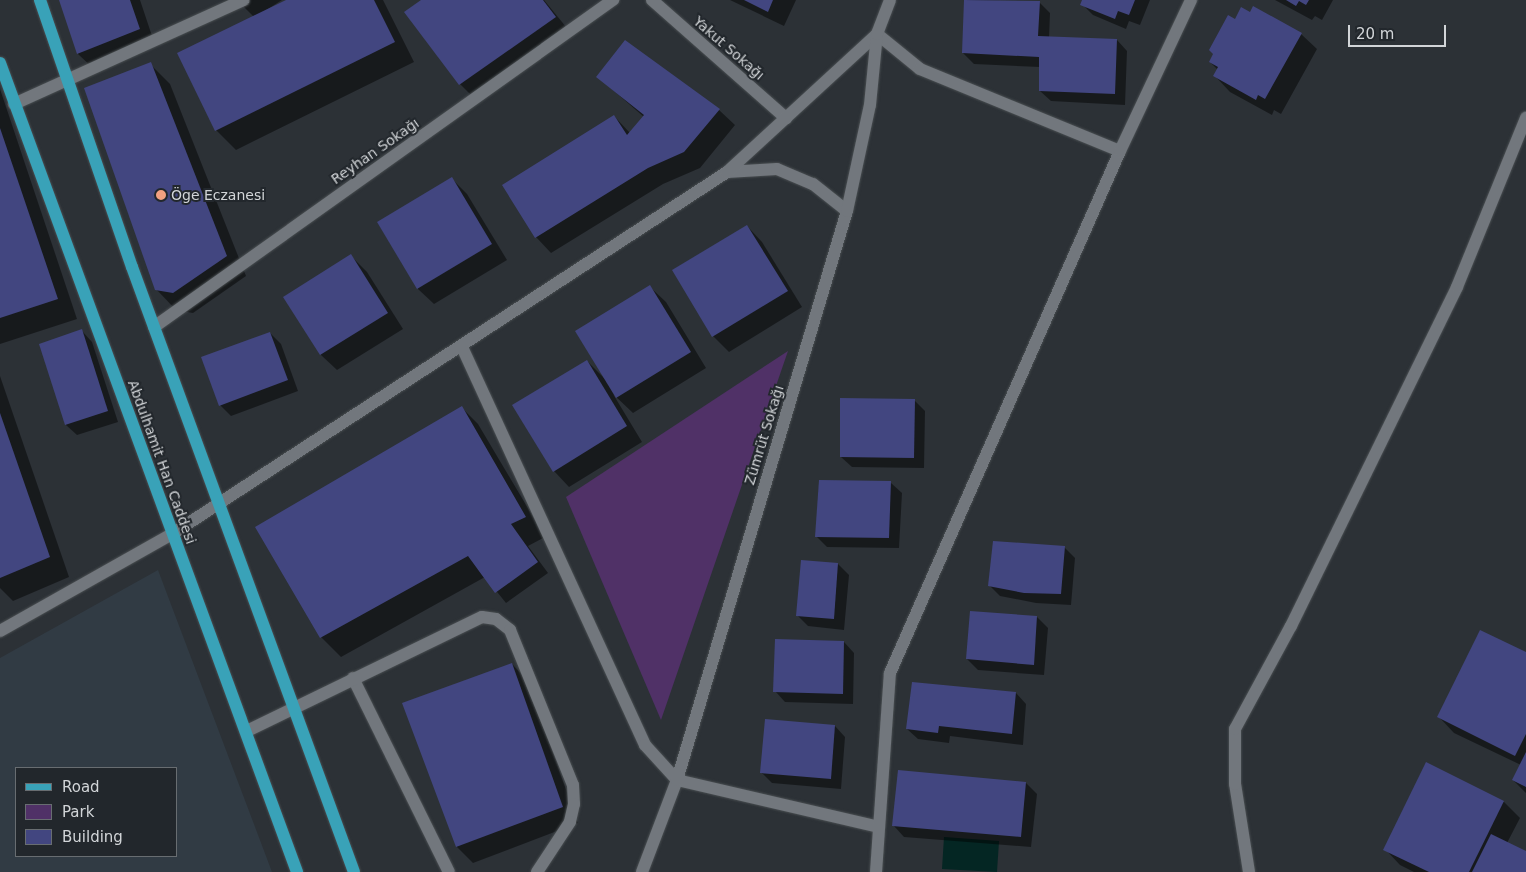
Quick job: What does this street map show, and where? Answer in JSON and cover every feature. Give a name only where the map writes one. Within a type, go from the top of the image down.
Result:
[{"type":"main road","points":[[40,0],[154,327],[354,872]]},
{"type":"main road","name":"Abdulhamit Han Caddesi","points":[[0,63],[172,534],[247,731],[297,872]]},
{"type":"street","points":[[14,104],[243,0]]},
{"type":"street","name":"Reyhan Sokağı","points":[[154,327],[613,0]]},
{"type":"street","name":"Yakut Sokağı","points":[[652,0],[786,118]]},
{"type":"street","name":"Zümrüt Sokağı","points":[[642,872],[676,780],[846,211],[870,105],[877,34],[890,0]]},
{"type":"street","points":[[876,872],[890,673],[1120,151],[1191,0]]},
{"type":"street","points":[[0,631],[172,534],[218,502],[462,347],[727,172],[877,34],[920,69],[1120,151]]},
{"type":"street","points":[[1249,872],[1235,784],[1235,729],[1291,626],[1458,287],[1526,118]]},
{"type":"street","points":[[727,172],[778,170],[813,184],[846,211]]},
{"type":"street","points":[[462,347],[645,745],[676,780],[879,827]]},
{"type":"street","points":[[247,731],[294,706],[482,617],[496,619],[510,630],[573,785],[574,804],[570,822],[537,872]]},
{"type":"street","points":[[353,678],[449,872]]},
{"type":"shaded area","points":[[158,570],[272,872],[0,872],[0,658]]},
{"type":"shaded area","points":[[944,837],[999,841],[997,872],[942,869]]},
{"type":"green space","points":[[788,351],[661,720],[566,497]]},
{"type":"building","points":[[59,0],[130,0],[140,29],[77,54]]},
{"type":"building","points":[[286,0],[374,0],[395,42],[215,131],[177,53]]},
{"type":"building","points":[[421,0],[543,0],[556,17],[459,85],[404,12]]},
{"type":"building","points":[[744,0],[773,0],[768,12]]},
{"type":"building","points":[[964,0],[1040,1],[1038,36],[1117,39],[1115,94],[1039,91],[1039,57],[962,53]]},
{"type":"building","points":[[1082,0],[1135,0],[1129,15],[1118,11],[1115,19],[1080,5]]},
{"type":"building","points":[[1286,0],[1309,0],[1306,5],[1299,1],[1296,6]]},
{"type":"building","points":[[1253,6],[1302,33],[1265,99],[1258,95],[1256,100],[1213,76],[1218,67],[1209,62],[1213,54],[1209,50],[1228,15],[1235,19],[1241,7],[1250,12]]},
{"type":"building","points":[[625,40],[720,109],[684,152],[648,168],[535,238],[502,185],[614,115],[627,135],[644,115],[596,77]]},
{"type":"building","points":[[151,62],[227,256],[173,293],[155,290],[84,88]]},
{"type":"building","points":[[0,128],[58,299],[0,318]]},
{"type":"building","points":[[452,177],[492,244],[417,289],[377,222]]},
{"type":"building","points":[[747,225],[788,291],[712,337],[672,270]]},
{"type":"building","points":[[351,254],[388,313],[320,355],[283,297]]},
{"type":"building","points":[[650,285],[691,352],[616,398],[575,331]]},
{"type":"building","points":[[82,329],[108,411],[65,425],[39,344]]},
{"type":"building","points":[[270,332],[288,380],[219,406],[201,357]]},
{"type":"building","points":[[587,360],[627,426],[553,472],[512,405]]},
{"type":"building","points":[[840,398],[915,399],[914,458],[840,457]]},
{"type":"building","points":[[462,406],[526,517],[511,524],[538,562],[495,593],[468,556],[320,638],[255,527]]},
{"type":"building","points":[[0,413],[50,557],[0,578]]},
{"type":"building","points":[[819,480],[891,481],[889,538],[815,537]]},
{"type":"building","points":[[993,541],[1065,546],[1061,594],[1024,593],[988,586]]},
{"type":"building","points":[[801,560],[838,563],[834,619],[796,616]]},
{"type":"building","points":[[970,611],[1037,616],[1034,665],[966,659]]},
{"type":"building","points":[[1480,630],[1526,652],[1526,734],[1515,756],[1437,717]]},
{"type":"building","points":[[775,639],[844,641],[843,694],[773,692]]},
{"type":"building","points":[[512,663],[563,807],[456,847],[402,703]]},
{"type":"building","points":[[912,682],[1016,692],[1012,734],[939,726],[938,733],[906,729]]},
{"type":"building","points":[[765,719],[835,725],[831,779],[760,773]]},
{"type":"building","points":[[1526,752],[1526,787],[1512,780]]},
{"type":"building","points":[[1426,762],[1504,801],[1469,872],[1429,872],[1383,850]]},
{"type":"building","points":[[898,770],[1026,782],[1021,837],[892,826]]},
{"type":"building","points":[[1491,834],[1526,851],[1526,872],[1472,872]]},
{"type":"place","name":"Öge Eczanesi","points":[[161,195]]}]
